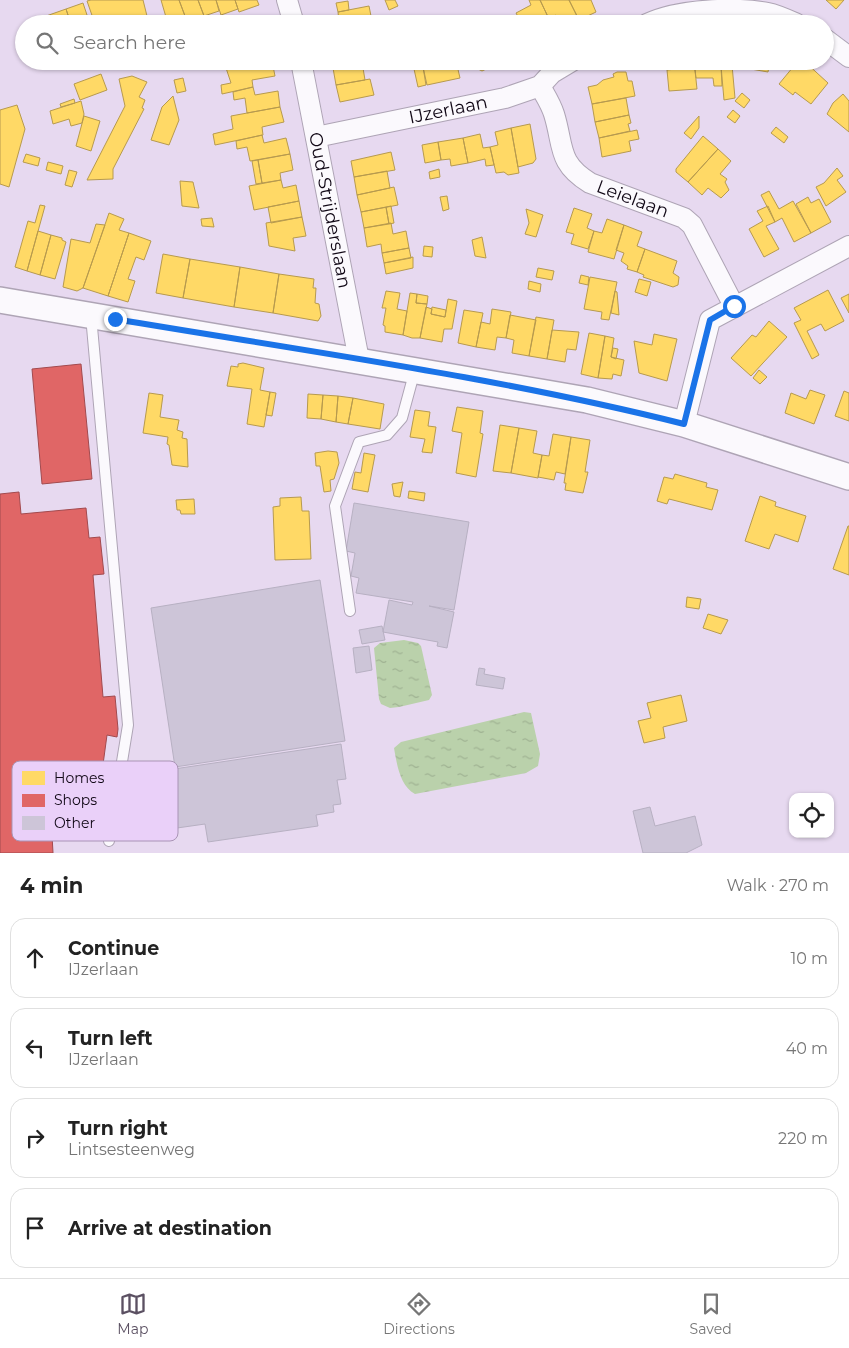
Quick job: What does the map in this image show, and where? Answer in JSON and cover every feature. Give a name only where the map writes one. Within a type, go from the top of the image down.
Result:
[{"type":"street","points":[[288,0],[292,15]]},
{"type":"street","points":[[679,15],[745,10],[773,15]]},
{"type":"street","points":[[834,46],[849,57]]},
{"type":"street","name":"Oud-Strijderslaan","points":[[303,70],[360,360]]},
{"type":"street","name":"IJzerlaan","points":[[316,137],[477,105],[540,86],[557,70]]},
{"type":"street","name":"Leielaan","points":[[540,86],[554,112],[565,160],[579,176],[590,183],[684,218],[692,225],[734,306]]},
{"type":"street","points":[[684,424],[710,320],[849,246]]},
{"type":"street","points":[[0,300],[587,400],[684,424],[849,476]]},
{"type":"lane","points":[[91,315],[128,724],[122,761]]},
{"type":"lane","points":[[350,611],[335,506],[359,442],[387,435],[402,418],[415,370]]},
{"type":"water","points":[[404,640],[418,643],[421,646],[432,695],[429,700],[390,708],[381,704],[379,699],[374,648],[380,643]]},
{"type":"water","points":[[524,712],[531,713],[540,754],[538,766],[526,773],[415,794],[406,786],[398,768],[394,748],[401,742]]},
{"type":"building: Homes","points":[[143,0],[147,15],[92,15],[87,1]]},
{"type":"building: Homes","points":[[161,0],[179,0],[185,15],[165,15]]},
{"type":"building: Homes","points":[[179,0],[198,0],[204,15],[185,15]]},
{"type":"building: Homes","points":[[198,0],[216,0],[219,11],[204,15]]},
{"type":"building: Homes","points":[[216,0],[235,0],[238,9],[221,15]]},
{"type":"building: Homes","points":[[235,0],[257,0],[259,5],[239,12]]},
{"type":"building: Homes","points":[[385,0],[395,0],[398,6],[389,10]]},
{"type":"building: Homes","points":[[529,0],[540,0],[547,15],[517,15],[516,13],[531,5]]},
{"type":"building: Homes","points":[[540,0],[569,0],[576,15],[556,15],[547,15]]},
{"type":"building: Homes","points":[[569,0],[591,0],[596,12],[590,15],[576,15]]},
{"type":"building: Homes","points":[[826,0],[844,0],[836,9]]},
{"type":"building: Homes","points":[[348,1],[349,10],[338,12],[336,3]]},
{"type":"building: Homes","points":[[83,3],[87,15],[68,15],[66,9]]},
{"type":"building: Homes","points":[[369,6],[371,15],[338,15],[338,12]]},
{"type":"building: Homes","points":[[66,9],[68,15],[49,15]]},
{"type":"building: Homes","points":[[227,70],[274,70],[275,76],[252,80],[253,87],[222,94],[221,85],[231,83]]},
{"type":"building: Homes","points":[[333,70],[363,70],[365,80],[336,85]]},
{"type":"building: Homes","points":[[414,70],[424,70],[426,85],[418,87]]},
{"type":"building: Homes","points":[[424,70],[458,70],[460,78],[427,85]]},
{"type":"building: Homes","points":[[667,70],[695,70],[697,89],[669,91]]},
{"type":"building: Homes","points":[[695,70],[721,70],[722,86],[714,86],[713,78],[696,78]]},
{"type":"building: Homes","points":[[721,70],[732,70],[735,98],[724,100]]},
{"type":"building: Homes","points":[[791,70],[814,70],[828,83],[811,104],[795,92],[793,95],[779,84]]},
{"type":"building: Homes","points":[[626,72],[628,81],[632,81],[635,96],[592,104],[588,87],[614,77],[613,74]]},
{"type":"building: Homes","points":[[101,74],[107,90],[80,100],[74,84]]},
{"type":"building: Homes","points":[[132,76],[147,82],[139,97],[145,100],[142,108],[144,109],[113,169],[113,179],[87,180],[125,106],[119,79]]},
{"type":"building: Homes","points":[[183,78],[186,91],[177,93],[174,80]]},
{"type":"building: Homes","points":[[370,79],[374,95],[340,102],[336,85]]},
{"type":"building: Homes","points":[[253,87],[255,95],[278,91],[280,107],[247,113],[245,98],[234,100],[233,92]]},
{"type":"building: Homes","points":[[742,93],[750,100],[744,108],[735,101]]},
{"type":"building: Homes","points":[[843,94],[849,101],[849,132],[827,114],[833,103]]},
{"type":"building: Homes","points":[[173,96],[179,120],[169,145],[151,140],[162,107]]},
{"type":"building: Homes","points":[[626,98],[629,115],[595,122],[592,104]]},
{"type":"building: Homes","points":[[74,99],[75,103],[61,107],[60,104]]},
{"type":"building: Homes","points":[[81,101],[84,114],[82,123],[71,126],[69,119],[53,124],[50,111]]},
{"type":"building: Homes","points":[[17,105],[25,129],[9,187],[0,184],[0,110]]},
{"type":"building: Homes","points":[[280,107],[284,122],[262,127],[263,135],[215,145],[213,134],[233,129],[231,116]]},
{"type":"building: Homes","points":[[733,110],[740,116],[735,123],[727,117]]},
{"type":"building: Homes","points":[[629,115],[631,123],[628,124],[630,131],[599,138],[595,122]]},
{"type":"building: Homes","points":[[84,116],[100,121],[91,151],[76,146]]},
{"type":"building: Homes","points":[[699,116],[699,128],[691,139],[684,133]]},
{"type":"building: Homes","points":[[530,124],[536,159],[533,163],[518,167],[511,128]]},
{"type":"building: Homes","points":[[776,127],[788,137],[784,143],[771,133]]},
{"type":"building: Homes","points":[[511,128],[519,173],[508,175],[504,172],[496,173],[490,147],[498,145],[495,132]]},
{"type":"building: Homes","points":[[637,130],[639,139],[629,141],[631,151],[602,157],[599,138]]},
{"type":"building: Homes","points":[[480,134],[483,148],[490,147],[494,165],[486,166],[485,159],[468,163],[463,138]]},
{"type":"building: Homes","points":[[262,135],[264,143],[286,138],[290,154],[250,161],[247,147],[237,149],[236,141]]},
{"type":"building: Homes","points":[[703,136],[718,149],[688,182],[676,172],[676,169]]},
{"type":"building: Homes","points":[[463,138],[468,163],[451,166],[450,159],[441,160],[438,142]]},
{"type":"building: Homes","points":[[438,142],[441,160],[425,163],[422,145]]},
{"type":"building: Homes","points":[[718,149],[731,161],[720,174],[727,179],[725,182],[729,190],[721,198],[708,188],[702,195],[688,182]]},
{"type":"building: Homes","points":[[391,152],[395,170],[354,177],[351,161]]},
{"type":"building: Homes","points":[[26,154],[40,158],[38,166],[23,162]]},
{"type":"building: Homes","points":[[290,154],[293,170],[280,173],[281,180],[262,183],[258,160]]},
{"type":"building: Homes","points":[[258,160],[262,183],[256,184],[252,161]]},
{"type":"building: Homes","points":[[48,162],[63,166],[61,174],[46,170]]},
{"type":"building: Homes","points":[[837,168],[843,176],[837,180],[846,192],[826,206],[816,187],[824,183]]},
{"type":"building: Homes","points":[[439,169],[440,177],[430,179],[429,172]]},
{"type":"building: Homes","points":[[69,170],[77,172],[72,187],[65,185]]},
{"type":"building: Homes","points":[[387,171],[390,188],[357,195],[354,177]]},
{"type":"building: Homes","points":[[281,180],[283,188],[296,185],[299,201],[254,210],[249,186]]},
{"type":"building: Homes","points":[[180,181],[193,182],[199,208],[182,206]]},
{"type":"building: Homes","points":[[394,187],[398,205],[361,212],[357,195]]},
{"type":"building: Homes","points":[[769,191],[779,209],[793,201],[811,233],[794,242],[782,218],[775,222],[761,195]]},
{"type":"building: Homes","points":[[447,196],[449,209],[443,211],[440,197]]},
{"type":"building: Homes","points":[[808,197],[811,203],[819,199],[831,222],[811,233],[796,204]]},
{"type":"building: Homes","points":[[299,201],[302,217],[271,223],[268,207]]},
{"type":"building: Homes","points":[[40,205],[45,206],[27,271],[15,267],[28,221],[35,223]]},
{"type":"building: Homes","points":[[391,206],[394,223],[389,224],[386,207]]},
{"type":"building: Homes","points":[[768,206],[775,222],[766,226],[779,249],[764,257],[749,229],[763,221],[757,211]]},
{"type":"building: Homes","points":[[386,207],[389,224],[364,228],[361,212]]},
{"type":"building: Homes","points":[[574,208],[592,214],[587,228],[594,231],[588,249],[571,244],[574,234],[566,232]]},
{"type":"building: Homes","points":[[526,209],[543,215],[536,237],[525,234],[529,223]]},
{"type":"building: Homes","points":[[109,213],[124,219],[119,230],[129,233],[108,296],[83,288]]},
{"type":"building: Homes","points":[[302,217],[306,236],[293,238],[295,251],[269,246],[266,223]]},
{"type":"building: Homes","points":[[212,218],[214,227],[202,226],[201,219]]},
{"type":"building: Homes","points":[[607,219],[624,225],[614,259],[588,252],[594,231],[602,233]]},
{"type":"building: Homes","points":[[391,223],[393,234],[406,231],[409,248],[382,253],[381,244],[367,247],[364,228]]},
{"type":"building: Homes","points":[[96,224],[105,225],[83,288],[77,291],[63,287],[71,239],[90,243]]},
{"type":"building: Homes","points":[[624,225],[642,232],[637,246],[645,249],[637,272],[627,269],[628,266],[621,261],[624,253],[616,250]]},
{"type":"building: Homes","points":[[38,231],[51,235],[40,275],[27,271]]},
{"type":"building: Homes","points":[[129,233],[151,241],[144,260],[136,257],[128,279],[135,281],[128,302],[108,296]]},
{"type":"building: Homes","points":[[51,235],[62,238],[66,242],[55,279],[40,275]]},
{"type":"building: Homes","points":[[482,237],[486,258],[475,256],[472,240]]},
{"type":"building: Homes","points":[[424,246],[433,247],[432,257],[423,256]]},
{"type":"building: Homes","points":[[409,248],[411,258],[384,263],[382,253]]},
{"type":"building: Homes","points":[[645,249],[677,261],[673,273],[679,277],[678,285],[673,287],[643,277],[644,275],[637,272]]},
{"type":"building: Homes","points":[[163,254],[190,259],[183,298],[156,293]]},
{"type":"building: Homes","points":[[413,257],[413,268],[386,274],[384,263]]},
{"type":"building: Homes","points":[[190,259],[240,267],[234,307],[183,298]]},
{"type":"building: Homes","points":[[240,267],[279,274],[273,313],[234,307]]},
{"type":"building: Homes","points":[[538,268],[554,271],[552,280],[536,277]]},
{"type":"building: Homes","points":[[279,274],[314,279],[313,288],[316,288],[315,303],[319,304],[321,316],[318,321],[273,313]]},
{"type":"building: Homes","points":[[581,275],[589,277],[588,285],[579,283]]},
{"type":"building: Homes","points":[[590,277],[617,282],[609,320],[601,319],[602,312],[584,309]]},
{"type":"building: Homes","points":[[639,279],[651,282],[647,296],[635,292]]},
{"type":"building: Homes","points":[[529,281],[541,284],[540,292],[528,289]]},
{"type":"building: Homes","points":[[828,290],[844,321],[825,331],[821,324],[807,331],[819,355],[812,359],[794,323],[801,320],[794,308]]},
{"type":"building: Homes","points":[[386,291],[400,293],[397,309],[407,311],[403,335],[385,332],[385,326],[383,325],[386,308],[382,308]]},
{"type":"building: Homes","points":[[615,291],[617,292],[619,315],[611,313]]},
{"type":"building: Homes","points":[[410,293],[417,294],[416,303],[427,304],[420,338],[403,335]]},
{"type":"building: Homes","points":[[417,294],[428,296],[427,304],[416,303]]},
{"type":"building: Homes","points":[[849,294],[849,313],[841,298]]},
{"type":"building: Homes","points":[[448,299],[457,301],[452,329],[444,329],[442,342],[420,338],[426,307],[432,309],[431,314],[445,317]]},
{"type":"building: Homes","points":[[432,307],[446,310],[445,317],[431,314]]},
{"type":"building: Homes","points":[[492,309],[511,312],[506,338],[497,337],[495,350],[476,347],[481,322],[490,324]]},
{"type":"building: Homes","points":[[464,310],[483,313],[476,347],[458,343]]},
{"type":"building: Homes","points":[[510,315],[536,320],[529,356],[512,353],[514,340],[506,338]]},
{"type":"building: Homes","points":[[536,317],[554,320],[547,359],[529,356]]},
{"type":"building: Homes","points":[[769,321],[787,337],[751,376],[731,358],[752,335],[756,337]]},
{"type":"building: Homes","points":[[552,330],[579,332],[576,350],[567,349],[565,362],[547,359]]},
{"type":"building: Homes","points":[[589,333],[605,336],[598,378],[581,374]]},
{"type":"building: Homes","points":[[654,334],[677,339],[667,381],[639,373],[634,341],[652,345]]},
{"type":"building: Homes","points":[[605,336],[614,338],[611,357],[624,360],[621,376],[613,374],[612,379],[598,378]]},
{"type":"building: Homes","points":[[613,348],[618,349],[616,359],[611,357]]},
{"type":"building: Homes","points":[[243,363],[264,368],[260,390],[270,392],[264,427],[247,424],[252,389],[227,386],[231,366],[238,367],[238,364]]},
{"type":"building: Homes","points":[[759,370],[767,377],[760,384],[753,378]]},
{"type":"building: Homes","points":[[810,390],[825,395],[814,424],[785,413],[791,393],[806,399]]},
{"type":"building: Homes","points":[[844,391],[849,393],[849,421],[835,416]]},
{"type":"building: Homes","points":[[270,392],[276,393],[272,416],[266,415]]},
{"type":"building: Homes","points":[[149,393],[163,395],[160,417],[179,420],[177,430],[183,432],[182,438],[187,439],[188,467],[172,465],[169,445],[167,444],[168,437],[143,433]]},
{"type":"building: Homes","points":[[308,394],[323,395],[321,419],[307,418]]},
{"type":"building: Homes","points":[[323,395],[338,396],[336,422],[321,419]]},
{"type":"building: Homes","points":[[338,396],[353,398],[348,424],[336,422]]},
{"type":"building: Homes","points":[[353,398],[384,404],[380,429],[348,424]]},
{"type":"building: Homes","points":[[457,407],[483,411],[480,433],[483,434],[476,477],[456,473],[462,433],[452,431]]},
{"type":"building: Homes","points":[[415,410],[430,412],[428,426],[436,427],[432,453],[422,452],[425,439],[410,437]]},
{"type":"building: Homes","points":[[500,425],[519,428],[511,473],[493,471]]},
{"type":"building: Homes","points":[[519,428],[537,431],[533,453],[542,455],[538,478],[511,473]]},
{"type":"building: Homes","points":[[553,434],[571,437],[565,474],[556,472],[554,480],[538,477],[542,455],[549,456]]},
{"type":"building: Homes","points":[[571,437],[590,440],[585,472],[588,472],[583,493],[565,490],[566,483],[564,483]]},
{"type":"building: Homes","points":[[337,452],[339,463],[334,479],[330,480],[331,491],[324,492],[320,466],[316,466],[315,453]]},
{"type":"building: Homes","points":[[364,453],[375,455],[368,492],[352,489],[355,472],[361,473]]},
{"type":"building: Homes","points":[[675,474],[707,483],[706,487],[718,490],[712,510],[669,499],[667,504],[657,501],[664,477],[673,479]]},
{"type":"building: Homes","points":[[403,482],[400,497],[394,496],[392,484]]},
{"type":"building: Homes","points":[[409,491],[425,493],[424,501],[408,498]]},
{"type":"building: Homes","points":[[760,496],[776,502],[775,506],[806,516],[798,542],[775,534],[769,549],[745,541]]},
{"type":"building: Homes","points":[[301,497],[302,511],[309,511],[311,559],[275,560],[273,507],[280,506],[280,498]]},
{"type":"building: Homes","points":[[194,499],[195,514],[181,514],[180,510],[177,510],[176,500]]},
{"type":"building: Homes","points":[[849,526],[849,575],[833,569]]},
{"type":"building: Homes","points":[[687,597],[701,599],[699,609],[686,607]]},
{"type":"building: Homes","points":[[708,614],[728,620],[721,634],[703,628]]},
{"type":"building: Homes","points":[[681,695],[687,721],[663,727],[665,738],[644,743],[638,721],[651,718],[647,703]]},
{"type":"building: Shops","points":[[81,364],[92,479],[42,484],[32,369]]},
{"type":"building: Shops","points":[[19,492],[21,514],[86,508],[89,538],[100,537],[104,574],[93,575],[103,697],[115,696],[117,737],[107,735],[103,761],[12,761],[12,841],[52,841],[53,853],[0,853],[0,494]]},
{"type":"building: Other","points":[[354,503],[469,522],[454,610],[429,606],[454,612],[447,648],[437,646],[438,642],[383,632],[389,600],[412,605],[413,602],[356,593],[359,578],[351,576],[355,553],[346,551]]},
{"type":"building: Other","points":[[320,580],[345,741],[178,767],[178,761],[174,761],[151,608]]},
{"type":"building: Other","points":[[382,626],[385,640],[362,644],[359,630]]},
{"type":"building: Other","points":[[369,646],[372,670],[356,673],[353,648]]},
{"type":"building: Other","points":[[479,668],[485,669],[484,674],[505,678],[503,689],[476,685]]},
{"type":"building: Other","points":[[341,744],[346,779],[337,780],[341,804],[333,805],[334,812],[316,815],[318,826],[208,842],[205,824],[178,828],[178,768]]},
{"type":"building: Other","points":[[650,807],[655,826],[695,816],[702,845],[686,853],[643,853],[633,811]]},
{"type":"route","points":[[115,319],[587,400],[684,424],[710,320],[734,306]]}]
